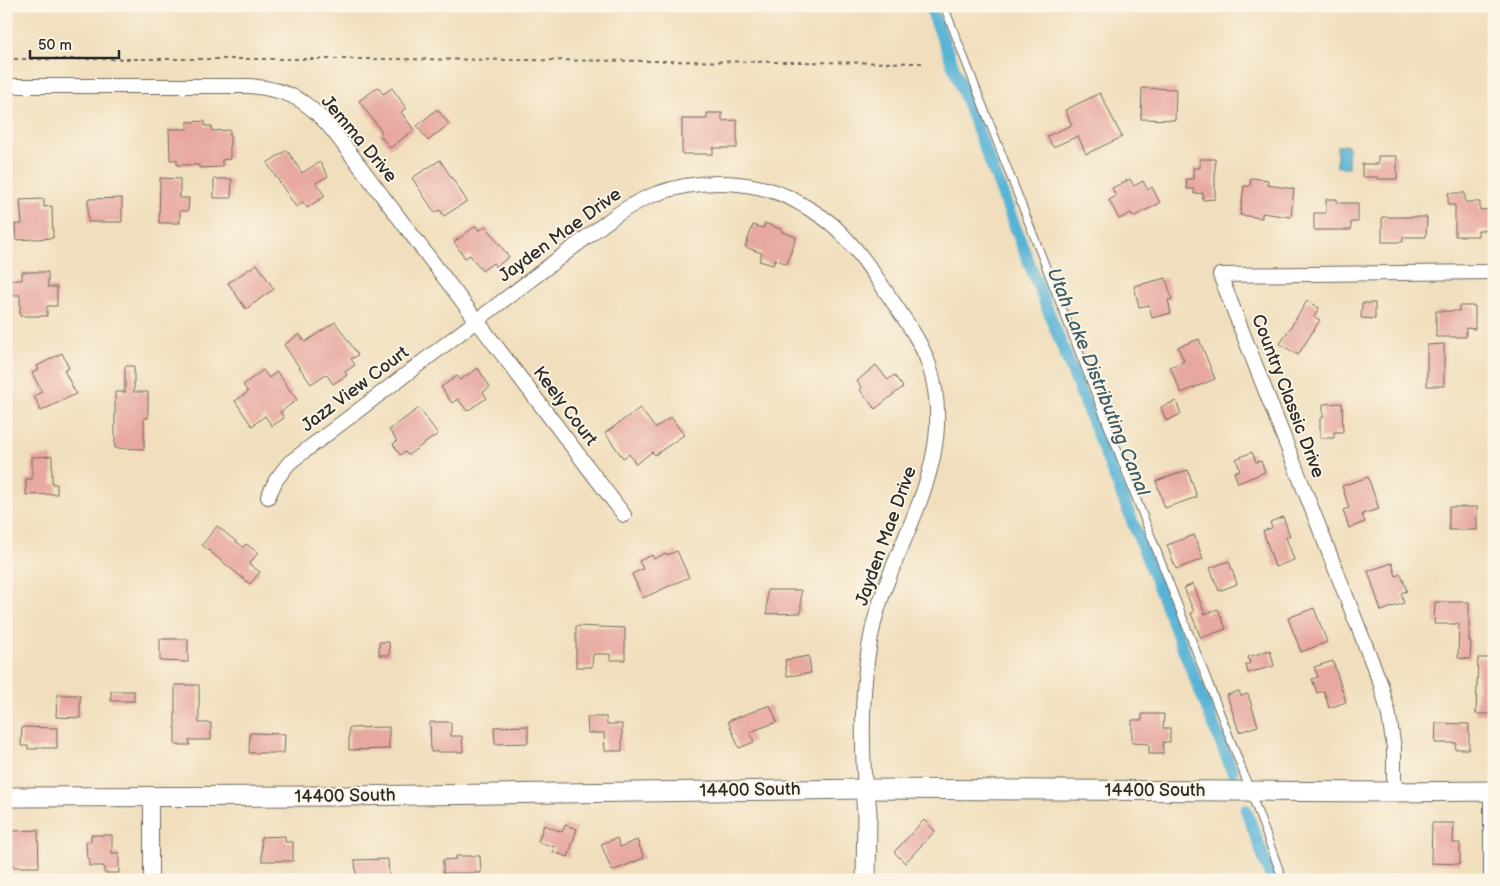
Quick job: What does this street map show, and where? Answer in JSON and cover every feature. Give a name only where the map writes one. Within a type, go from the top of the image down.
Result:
[{"type":"street","name":"Jemma Drive","points":[[6,86],[250,86],[272,88],[305,102],[320,115],[334,132],[476,320]]},
{"type":"street","name":"Jayden Mae Drive","points":[[476,320],[632,205],[656,194],[683,186],[714,183],[740,184],[767,189],[796,200],[817,213],[851,243],[869,266],[920,343],[929,366],[935,390],[937,411],[937,436],[934,460],[925,491],[890,575],[874,624],[864,687],[863,759],[865,789]]},
{"type":"street","name":"Country Classic Drive","points":[[1394,792],[1394,748],[1389,716],[1380,685],[1220,275],[1494,272]]},
{"type":"street","name":"Jazz View Court","points":[[268,497],[276,480],[289,463],[476,320]]},
{"type":"street","name":"Keely Court","points":[[476,320],[624,514]]},
{"type":"street","name":"14400 South","points":[[6,797],[342,796],[865,789],[1492,791]]},
{"type":"street","points":[[865,789],[867,814],[866,880]]},
{"type":"street","points":[[1491,880],[1492,791]]},
{"type":"street","points":[[151,797],[151,880]]},
{"type":"lane","points":[[944,6],[1283,880]]},
{"type":"path","points":[[6,58],[924,63]]},
{"type":"water","points":[[1348,145],[1348,167],[1337,167],[1337,146]]},
{"type":"building","points":[[378,87],[383,94],[392,88],[406,108],[401,112],[414,130],[390,148],[379,134],[382,132],[359,101]]},
{"type":"building","points":[[1142,88],[1176,89],[1175,120],[1141,119]]},
{"type":"building","points":[[1100,93],[1122,137],[1086,154],[1078,136],[1053,147],[1047,136],[1072,125],[1065,110]]},
{"type":"building","points":[[437,109],[449,124],[428,141],[417,126]]},
{"type":"building","points":[[707,113],[722,113],[722,121],[737,120],[737,148],[713,148],[713,154],[682,154],[682,119],[707,119]]},
{"type":"building","points":[[205,121],[205,126],[212,126],[212,131],[230,130],[230,159],[222,160],[222,167],[199,168],[199,165],[177,165],[177,160],[170,160],[169,129],[187,129],[187,122]]},
{"type":"building","points":[[287,150],[302,173],[320,162],[328,176],[316,183],[325,196],[307,208],[303,202],[296,207],[267,163]]},
{"type":"building","points":[[1378,156],[1397,156],[1397,179],[1362,177],[1362,164],[1378,164]]},
{"type":"building","points":[[1200,159],[1215,159],[1215,199],[1203,200],[1203,193],[1194,194],[1194,189],[1187,189],[1186,179],[1193,179],[1193,168],[1200,168]]},
{"type":"building","points":[[440,160],[467,201],[444,216],[440,210],[435,213],[412,178]]},
{"type":"building","points":[[160,178],[180,179],[180,198],[189,198],[188,211],[180,211],[180,223],[159,223]]},
{"type":"building","points":[[1251,178],[1268,180],[1267,185],[1294,189],[1291,217],[1262,213],[1262,218],[1240,215],[1244,186],[1250,186]]},
{"type":"building","points":[[214,179],[232,179],[231,198],[214,198]]},
{"type":"building","points":[[1130,179],[1134,186],[1143,181],[1148,190],[1152,187],[1160,203],[1133,217],[1131,213],[1119,219],[1109,200],[1116,196],[1112,188]]},
{"type":"building","points":[[1448,193],[1465,193],[1465,202],[1480,202],[1480,210],[1494,209],[1494,230],[1478,230],[1478,236],[1455,236],[1455,205],[1448,205]]},
{"type":"building","points":[[122,198],[122,222],[88,222],[88,199]]},
{"type":"building","points":[[44,199],[44,207],[52,206],[53,238],[16,240],[15,224],[22,224],[20,200]]},
{"type":"building","points":[[1326,199],[1337,199],[1337,203],[1358,203],[1358,222],[1351,222],[1351,230],[1314,230],[1314,213],[1326,213]]},
{"type":"building","points":[[1382,217],[1427,217],[1426,237],[1403,237],[1403,242],[1382,242]]},
{"type":"building","points":[[765,223],[796,237],[787,264],[775,259],[773,265],[759,261],[762,253],[745,247],[753,225],[763,228]]},
{"type":"building","points":[[476,226],[479,231],[486,226],[509,257],[496,267],[493,263],[482,271],[470,255],[465,258],[454,242]]},
{"type":"building","points":[[257,264],[274,289],[246,309],[228,283]]},
{"type":"building","points":[[22,272],[48,272],[48,287],[57,287],[57,306],[47,306],[47,316],[20,316],[20,295],[8,295],[8,280],[22,280]]},
{"type":"building","points":[[1166,278],[1172,299],[1168,300],[1171,313],[1152,318],[1149,305],[1139,307],[1134,286]]},
{"type":"building","points":[[1307,301],[1319,308],[1314,317],[1320,320],[1298,355],[1280,344]]},
{"type":"building","points":[[1362,303],[1375,303],[1375,319],[1361,318]]},
{"type":"building","points":[[1459,306],[1475,306],[1475,329],[1466,328],[1466,337],[1436,337],[1436,311],[1459,311]]},
{"type":"building","points":[[335,322],[358,355],[351,359],[355,365],[345,372],[347,375],[333,384],[326,374],[311,384],[284,345],[299,334],[305,342]]},
{"type":"building","points":[[1199,339],[1215,379],[1181,393],[1170,367],[1184,361],[1178,347]]},
{"type":"building","points":[[1444,344],[1444,386],[1427,386],[1427,345]]},
{"type":"building","points":[[62,353],[69,368],[64,370],[76,394],[41,411],[34,396],[42,392],[32,373],[39,369],[37,366]]},
{"type":"building","points":[[876,365],[888,380],[894,375],[903,387],[875,409],[860,390],[862,388],[857,381]]},
{"type":"building","points":[[125,366],[134,366],[134,392],[148,392],[148,418],[144,418],[144,449],[115,448],[115,392],[125,392]]},
{"type":"building","points":[[478,368],[490,387],[483,392],[487,398],[467,411],[458,399],[452,403],[441,387],[457,376],[460,380]]},
{"type":"building","points":[[263,370],[269,378],[277,372],[297,400],[280,412],[284,418],[272,426],[265,416],[252,426],[235,401],[248,392],[243,385]]},
{"type":"building","points":[[1176,401],[1181,414],[1166,421],[1161,407]]},
{"type":"building","points":[[1342,403],[1343,432],[1334,432],[1334,438],[1320,438],[1320,418],[1323,418],[1323,404]]},
{"type":"building","points":[[419,408],[438,434],[408,455],[405,452],[400,455],[393,444],[397,441],[389,430]]},
{"type":"building","points":[[640,408],[655,428],[671,417],[684,435],[655,455],[652,452],[636,464],[629,454],[623,458],[605,433]]},
{"type":"building","points":[[1252,452],[1256,462],[1261,461],[1265,472],[1238,483],[1234,472],[1240,470],[1236,459]]},
{"type":"building","points":[[52,456],[52,484],[57,484],[57,494],[26,495],[26,479],[32,479],[32,457]]},
{"type":"building","points":[[1188,470],[1197,497],[1165,508],[1156,481]]},
{"type":"building","points":[[1368,477],[1379,509],[1362,514],[1365,522],[1349,528],[1343,510],[1349,508],[1342,486]]},
{"type":"building","points":[[1449,507],[1477,507],[1477,530],[1449,530]]},
{"type":"building","points":[[1283,517],[1290,536],[1286,537],[1294,560],[1275,567],[1263,531],[1272,528],[1270,522]]},
{"type":"building","points":[[217,526],[243,547],[246,544],[258,553],[249,564],[260,572],[250,584],[202,545]]},
{"type":"building","points":[[1194,535],[1203,559],[1176,569],[1167,545]]},
{"type":"building","points":[[677,551],[689,577],[643,598],[632,574],[643,569],[639,561],[652,555],[654,559],[666,553],[667,555]]},
{"type":"building","points":[[1229,561],[1237,584],[1219,591],[1210,568]]},
{"type":"building","points":[[1392,563],[1396,576],[1401,574],[1407,591],[1401,593],[1404,603],[1381,611],[1368,571]]},
{"type":"building","points":[[1193,584],[1205,614],[1218,609],[1226,629],[1201,638],[1191,613],[1194,612],[1184,588]]},
{"type":"building","points":[[767,590],[801,590],[801,613],[767,614]]},
{"type":"building","points":[[1435,602],[1469,602],[1470,659],[1458,658],[1459,624],[1434,624]]},
{"type":"building","points":[[1314,608],[1327,642],[1301,652],[1288,618]]},
{"type":"building","points":[[576,626],[625,628],[625,660],[610,660],[610,654],[593,654],[592,667],[576,667]]},
{"type":"building","points":[[160,639],[188,639],[188,662],[160,661]]},
{"type":"building","points":[[379,642],[389,642],[390,655],[379,655]]},
{"type":"building","points":[[1270,650],[1274,666],[1248,673],[1246,665],[1250,663],[1248,657]]},
{"type":"building","points":[[809,656],[811,673],[787,676],[785,660]]},
{"type":"building","points":[[1478,658],[1491,658],[1490,694],[1494,694],[1494,714],[1476,714]]},
{"type":"building","points":[[1333,661],[1346,702],[1329,708],[1324,691],[1317,693],[1312,679],[1318,677],[1314,667]]},
{"type":"building","points":[[175,685],[199,685],[199,723],[211,723],[211,740],[189,740],[190,745],[175,745]]},
{"type":"building","points":[[111,691],[134,691],[134,701],[111,701]]},
{"type":"building","points":[[1239,691],[1241,696],[1248,694],[1258,726],[1239,732],[1227,695]]},
{"type":"building","points":[[57,695],[80,695],[80,718],[56,717]]},
{"type":"building","points":[[770,705],[777,722],[750,732],[754,742],[739,748],[728,721]]},
{"type":"building","points":[[1142,714],[1164,714],[1163,728],[1170,728],[1170,742],[1163,742],[1163,754],[1149,754],[1149,744],[1132,743],[1132,720],[1142,720]]},
{"type":"building","points":[[587,717],[606,717],[607,724],[622,724],[622,751],[605,751],[604,733],[588,733]]},
{"type":"building","points":[[430,722],[451,722],[451,736],[462,736],[463,752],[431,752]]},
{"type":"building","points":[[1436,723],[1469,724],[1469,749],[1455,749],[1456,743],[1435,743]]},
{"type":"building","points":[[528,726],[528,743],[495,744],[494,727]]},
{"type":"building","points":[[22,727],[57,728],[57,748],[28,749],[28,746],[21,746]]},
{"type":"building","points":[[389,727],[389,749],[349,750],[349,728]]},
{"type":"building","points":[[250,733],[285,734],[284,753],[249,753]]},
{"type":"building","points":[[924,820],[935,831],[905,863],[894,852]]},
{"type":"building","points":[[1432,823],[1454,823],[1453,843],[1460,843],[1460,864],[1431,863]]},
{"type":"building","points":[[544,825],[562,832],[565,825],[577,829],[568,857],[553,852],[555,847],[538,842]]},
{"type":"building","points":[[38,830],[39,867],[13,867],[12,831]]},
{"type":"building","points":[[91,835],[112,835],[112,853],[119,853],[119,873],[104,873],[104,866],[89,866],[86,842],[91,842]]},
{"type":"building","points":[[285,836],[285,842],[293,842],[293,861],[262,861],[261,837]]},
{"type":"building","points":[[617,838],[620,847],[637,840],[644,858],[612,871],[601,844]]},
{"type":"building","points":[[456,856],[480,856],[481,873],[443,873],[443,860],[456,859]]},
{"type":"building","points":[[388,859],[389,880],[368,880],[368,875],[356,875],[355,860]]},
{"type":"waterway","name":"Utah Lake Distributing Canal","points":[[930,6],[1027,258],[1232,771]]},
{"type":"waterway","name":"Utah Lake Distributing Canal","points":[[1246,810],[1272,880]]}]
